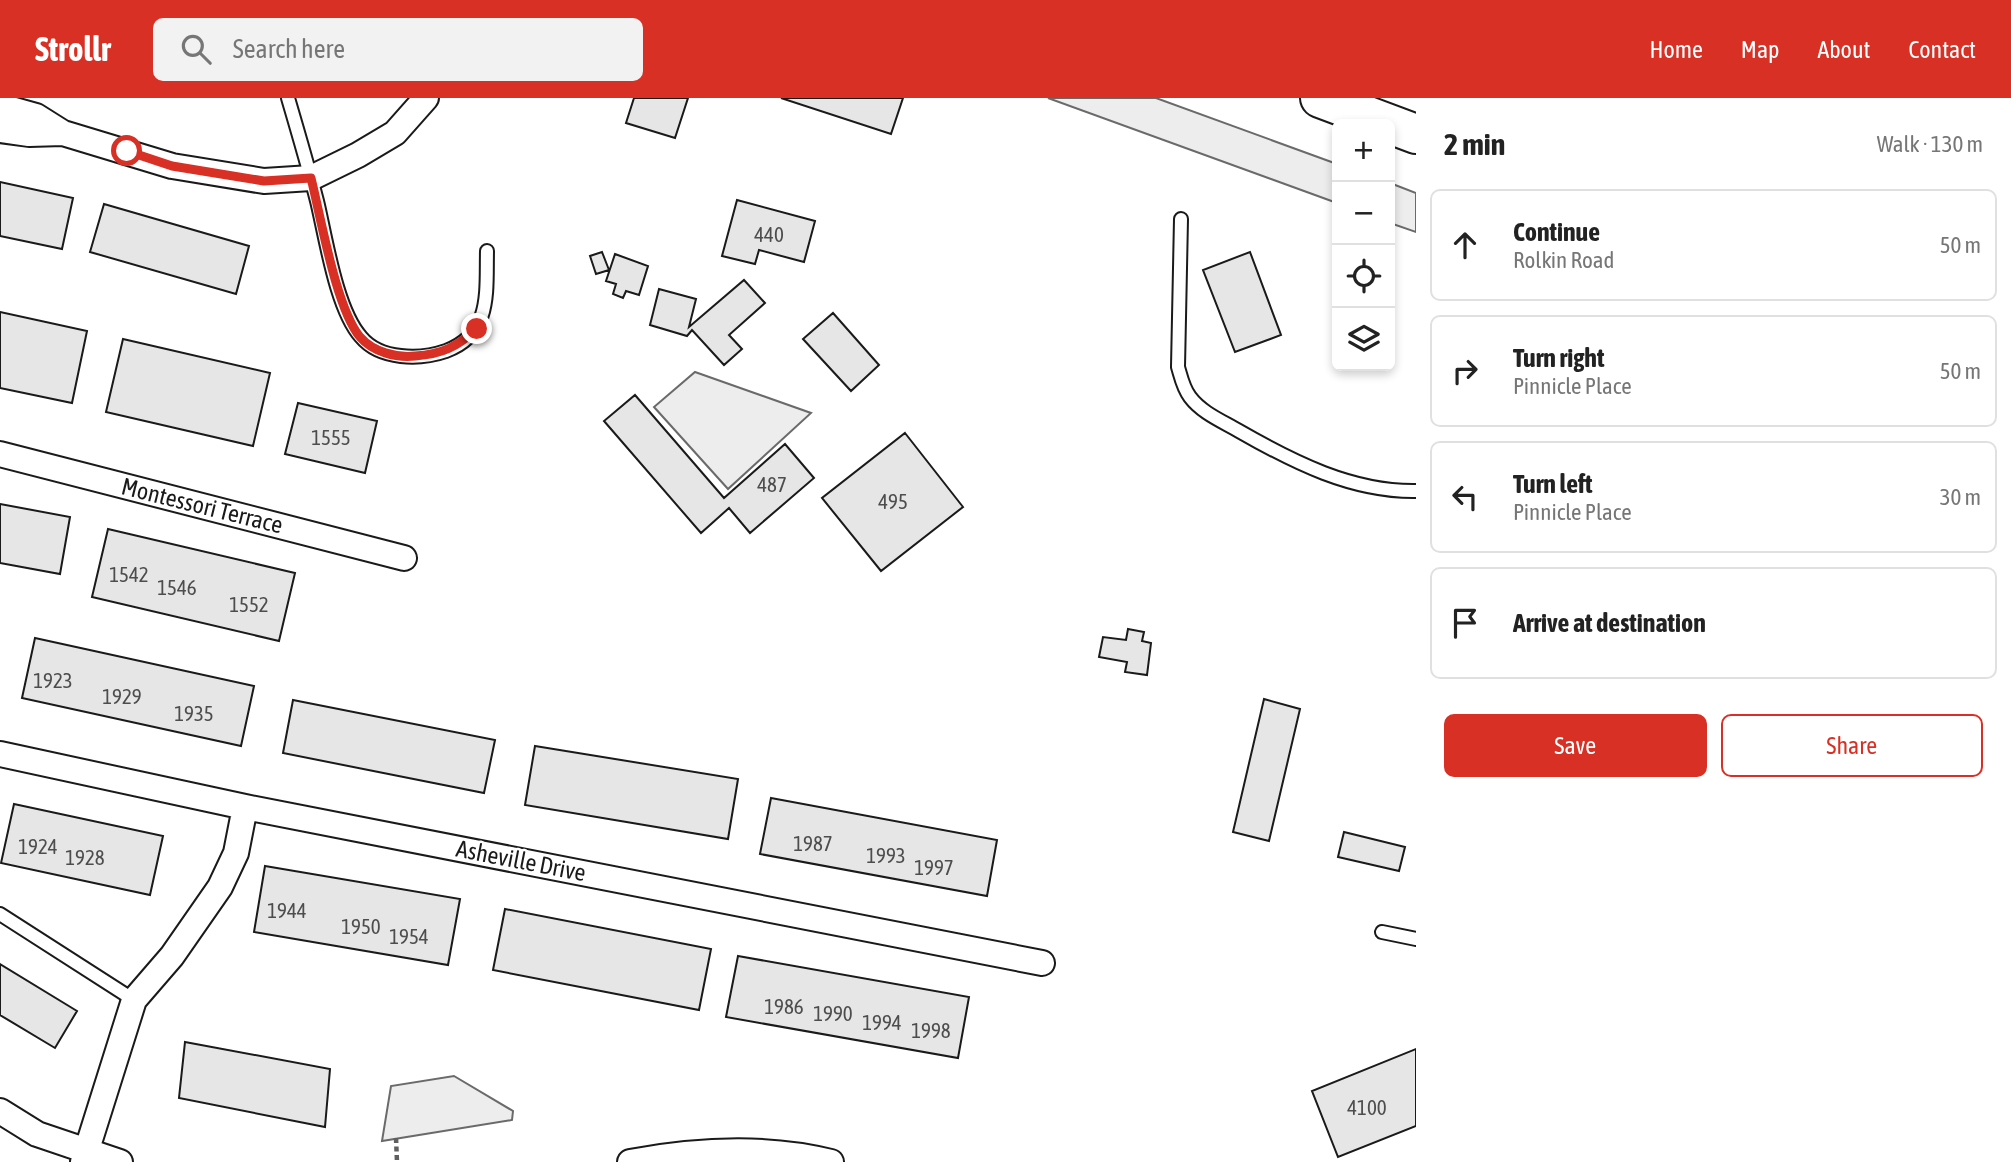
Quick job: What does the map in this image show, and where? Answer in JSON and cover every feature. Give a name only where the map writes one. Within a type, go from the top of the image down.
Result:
[{"type":"highway","points":[[1320,98],[1416,134]]},
{"type":"street","points":[[0,106],[36,116],[63,133],[185,168],[264,181],[311,178],[358,155],[395,132],[426,98]]},
{"type":"street","points":[[0,130],[29,134],[63,133]]},
{"type":"street","name":"Montessori Terrace","points":[[0,454],[404,558]]},
{"type":"street","name":"Asheville Drive","points":[[0,754],[245,807],[1042,963]]},
{"type":"street","points":[[84,1156],[134,1000],[172,956],[220,887],[236,853],[245,807]]},
{"type":"street","points":[[0,1111],[37,1134],[84,1156],[120,1162]]},
{"type":"street","points":[[630,1162],[716,1152],[766,1153],[831,1162]]},
{"type":"lane","points":[[288,98],[340,296],[349,320],[362,339],[382,352],[407,357],[447,351],[477,329],[486,305],[487,251]]},
{"type":"lane","points":[[1181,219],[1178,367],[1184,387],[1191,398],[1206,412],[1284,457],[1342,480],[1393,491],[1416,491]]},
{"type":"lane","points":[[0,914],[134,1000]]},
{"type":"lane","points":[[1382,932],[1416,939]]},
{"type":"path","points":[[396,1138],[397,1162]]},
{"type":"shaded area","points":[[1048,98],[1156,98],[1332,162],[1332,201]]},
{"type":"shaded area","points":[[1395,185],[1416,193],[1416,232],[1395,225]]},
{"type":"shaded area","points":[[695,372],[811,413],[728,489],[654,407]]},
{"type":"shaded area","points":[[454,1076],[513,1111],[512,1120],[382,1141],[391,1086]]},
{"type":"building","points":[[634,98],[688,98],[675,138],[626,123]]},
{"type":"building","points":[[781,98],[903,98],[891,134]]},
{"type":"building","points":[[0,182],[73,198],[62,249],[0,236]]},
{"type":"building","points":[[737,200],[815,221],[804,262],[759,250],[755,264],[722,256]]},
{"type":"building","points":[[104,204],[249,246],[236,294],[90,252]]},
{"type":"building","points":[[602,252],[609,270],[596,274],[590,256]]},
{"type":"building","points":[[1250,252],[1281,335],[1235,352],[1203,270]]},
{"type":"building","points":[[615,254],[648,266],[639,295],[626,291],[623,298],[613,294],[616,284],[606,281]]},
{"type":"building","points":[[744,280],[765,303],[729,335],[742,349],[724,365],[692,330],[687,336],[650,325],[659,289],[696,299],[689,327]]},
{"type":"building","points":[[0,312],[87,331],[72,403],[0,388]]},
{"type":"building","points":[[833,313],[879,365],[851,391],[803,339]]},
{"type":"building","points":[[123,339],[270,373],[253,446],[106,412]]},
{"type":"building","points":[[635,395],[724,498],[785,444],[814,478],[750,533],[729,508],[701,533],[604,421]]},
{"type":"building","points":[[298,403],[377,421],[365,473],[285,454]]},
{"type":"building","points":[[905,433],[963,507],[881,571],[822,498]]},
{"type":"building","points":[[0,504],[70,517],[60,574],[0,563]]},
{"type":"building","points":[[108,529],[295,573],[279,641],[92,597]]},
{"type":"building","points":[[1128,629],[1144,632],[1142,641],[1151,643],[1147,675],[1125,672],[1127,662],[1099,657],[1103,637],[1126,640]]},
{"type":"building","points":[[35,638],[254,686],[241,746],[22,698]]},
{"type":"building","points":[[1264,699],[1300,709],[1269,841],[1233,832]]},
{"type":"building","points":[[293,700],[495,740],[484,793],[283,753]]},
{"type":"building","points":[[535,746],[738,779],[728,839],[525,805]]},
{"type":"building","points":[[771,798],[997,840],[987,896],[760,854]]},
{"type":"building","points":[[14,804],[163,836],[150,895],[1,863]]},
{"type":"building","points":[[1344,832],[1405,847],[1399,871],[1338,857]]},
{"type":"building","points":[[265,866],[460,899],[448,965],[254,932]]},
{"type":"building","points":[[505,909],[711,949],[699,1010],[493,970]]},
{"type":"building","points":[[738,956],[969,997],[958,1058],[726,1017]]},
{"type":"building","points":[[0,964],[77,1011],[55,1048],[0,1015]]},
{"type":"building","points":[[185,1042],[330,1069],[325,1127],[179,1098]]},
{"type":"building","points":[[1416,1049],[1416,1126],[1338,1157],[1312,1091]]},
{"type":"route","points":[[127,151],[172,166],[264,181],[311,178],[340,296],[349,320],[362,339],[382,352],[407,357],[447,351],[477,329]]}]
